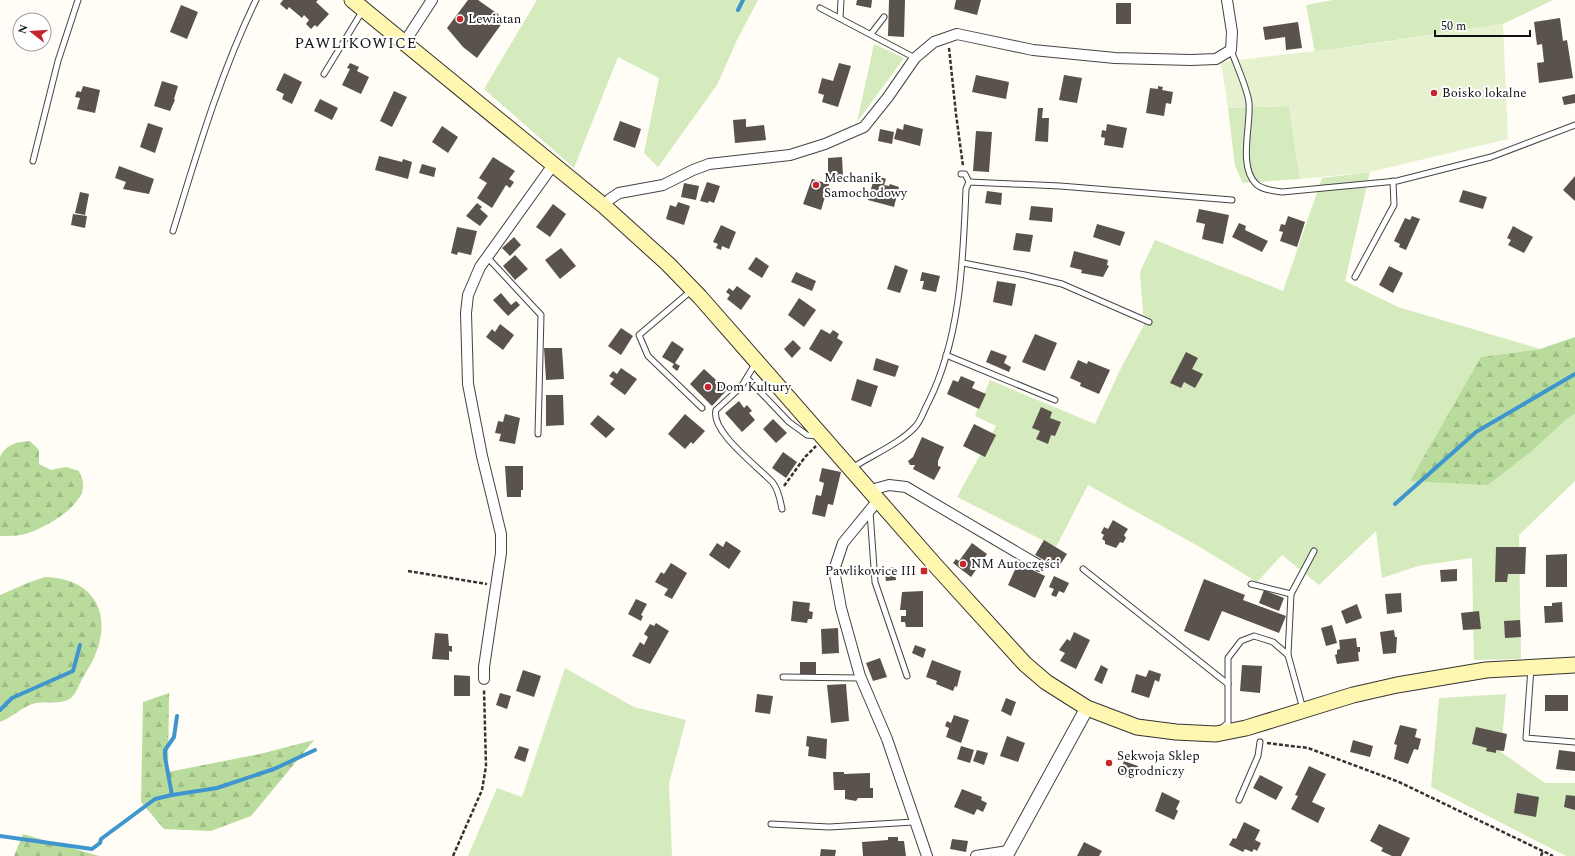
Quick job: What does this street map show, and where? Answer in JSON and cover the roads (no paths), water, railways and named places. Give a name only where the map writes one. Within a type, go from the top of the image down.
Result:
[{"type":"main road","points":[[358,5],[604,206],[668,264],[852,468],[873,500],[935,565],[1025,664],[1046,682],[1087,708],[1137,727],[1176,732],[1216,734],[1246,728],[1353,695],[1397,685],[1486,670],[1575,664]]},
{"type":"street","points":[[404,43],[432,0]]},
{"type":"street","points":[[604,206],[610,199],[619,193],[663,185],[709,164],[790,155],[825,144],[864,127],[888,97],[915,58],[934,42],[957,34],[1033,50],[1115,58],[1191,60],[1216,59],[1231,50],[1232,32],[1227,0]]},
{"type":"street","points":[[484,679],[484,667],[497,586],[501,534],[482,456],[468,384],[466,313],[468,295],[480,267],[553,165]]},
{"type":"street","points":[[927,856],[914,822],[887,739],[861,678],[841,608],[834,570],[843,543],[873,500],[889,485],[906,487],[1040,566]]},
{"type":"street","points":[[976,856],[1007,854],[1087,708]]},
{"type":"lane","points":[[33,161],[58,61],[78,0]]},
{"type":"lane","points":[[173,231],[210,110],[238,37],[256,0]]},
{"type":"lane","points":[[840,18],[841,0]]},
{"type":"lane","points":[[324,74],[358,5]]},
{"type":"lane","points":[[820,8],[915,58]]},
{"type":"lane","points":[[871,34],[884,17]]},
{"type":"lane","points":[[1231,50],[1249,101],[1246,156],[1248,172],[1257,184],[1266,189],[1282,192],[1393,181],[1491,156],[1575,125]]},
{"type":"lane","points":[[963,174],[969,182]]},
{"type":"lane","points":[[1355,276],[1394,204],[1393,181]]},
{"type":"lane","points":[[969,182],[1060,186],[1232,200]]},
{"type":"lane","points":[[852,468],[904,436],[916,426],[932,394],[946,355],[956,316],[964,263],[966,189],[969,182]]},
{"type":"lane","points":[[488,257],[541,315],[538,434]]},
{"type":"lane","points":[[964,263],[1026,275],[1062,284],[1149,322]]},
{"type":"lane","points":[[693,290],[639,335],[648,356],[702,408]]},
{"type":"lane","points":[[946,355],[1055,400]]},
{"type":"lane","points":[[757,361],[741,387],[716,410],[715,415],[718,423],[736,449],[773,484],[779,493],[782,509]]},
{"type":"lane","points":[[747,378],[789,422],[807,435],[825,437]]},
{"type":"lane","points":[[873,500],[875,582],[907,676]]},
{"type":"lane","points":[[1304,711],[1288,655],[1291,594],[1314,551]]},
{"type":"lane","points":[[1082,569],[1228,684]]},
{"type":"lane","points":[[1251,584],[1291,594]]},
{"type":"lane","points":[[1216,734],[1228,723],[1228,658],[1241,641],[1254,636],[1273,642],[1288,655]]},
{"type":"lane","points":[[1531,667],[1526,738],[1575,742]]},
{"type":"lane","points":[[783,677],[861,678]]},
{"type":"lane","points":[[1239,800],[1258,756],[1260,742]]},
{"type":"lane","points":[[771,824],[829,827],[914,822]]},
{"type":"waterway","points":[[738,10],[743,0]]},
{"type":"waterway","points":[[1395,504],[1476,432],[1575,374]]},
{"type":"waterway","points":[[0,710],[12,698],[73,671],[80,645]]},
{"type":"waterway","points":[[172,795],[165,750],[174,737],[177,716]]},
{"type":"waterway","points":[[0,836],[92,849],[100,843],[101,839],[155,799],[217,788],[274,769],[315,750]]},
{"type":"place","name":"Lewiatan","points":[[460,19]]},
{"type":"place","name":"Boisko lokalne","points":[[1434,93]]},
{"type":"place","name":"Mechanik Samochodowy","points":[[816,185]]},
{"type":"place","name":"Dom Kultury","points":[[708,387]]},
{"type":"place","name":"NM Autoczęści","points":[[963,564]]},
{"type":"place","name":"Pawlikowice III","points":[[924,571]]},
{"type":"place","name":"Sekwoja Sklep Ogrodniczy","points":[[1109,763]]},
{"type":"district","name":"PAWLIKOWICE","points":[[356,43]]}]
